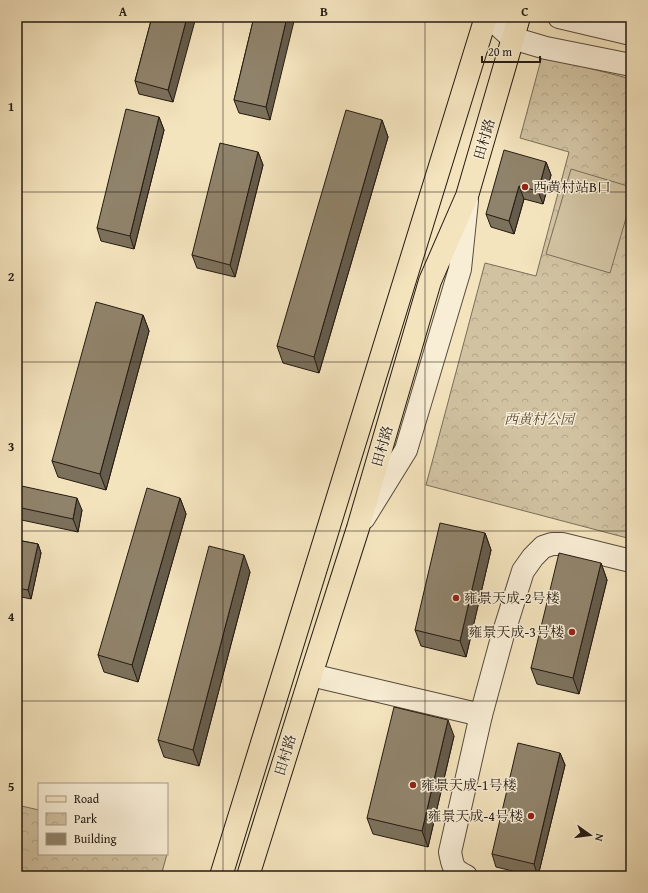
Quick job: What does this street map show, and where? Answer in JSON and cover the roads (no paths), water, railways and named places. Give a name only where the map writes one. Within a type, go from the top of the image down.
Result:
[{"type":"main road","name":"田村路","points":[[221,876],[486,17]]},
{"type":"main road","name":"田村路","points":[[248,876],[310,675],[358,528],[430,281],[467,196],[519,17]]},
{"type":"street","points":[[489,17],[512,38],[546,48],[631,66]]},
{"type":"street","points":[[559,17],[631,34]]},
{"type":"street","points":[[466,876],[456,871],[452,863],[450,852],[481,715],[502,638],[523,571],[533,557],[543,547],[552,544],[562,544],[631,561]]},
{"type":"street","points":[[310,675],[481,715]]},
{"type":"place","name":"西黄村站B口","points":[[525,187]]},
{"type":"place","name":"雍景天成-2号楼","points":[[456,598]]},
{"type":"place","name":"雍景天成-3号楼","points":[[572,632]]},
{"type":"place","name":"雍景天成-1号楼","points":[[413,785]]},
{"type":"place","name":"雍景天成-4号楼","points":[[531,816]]},
{"type":"park label","name":"西黄村公园","points":[[539,419]]}]
